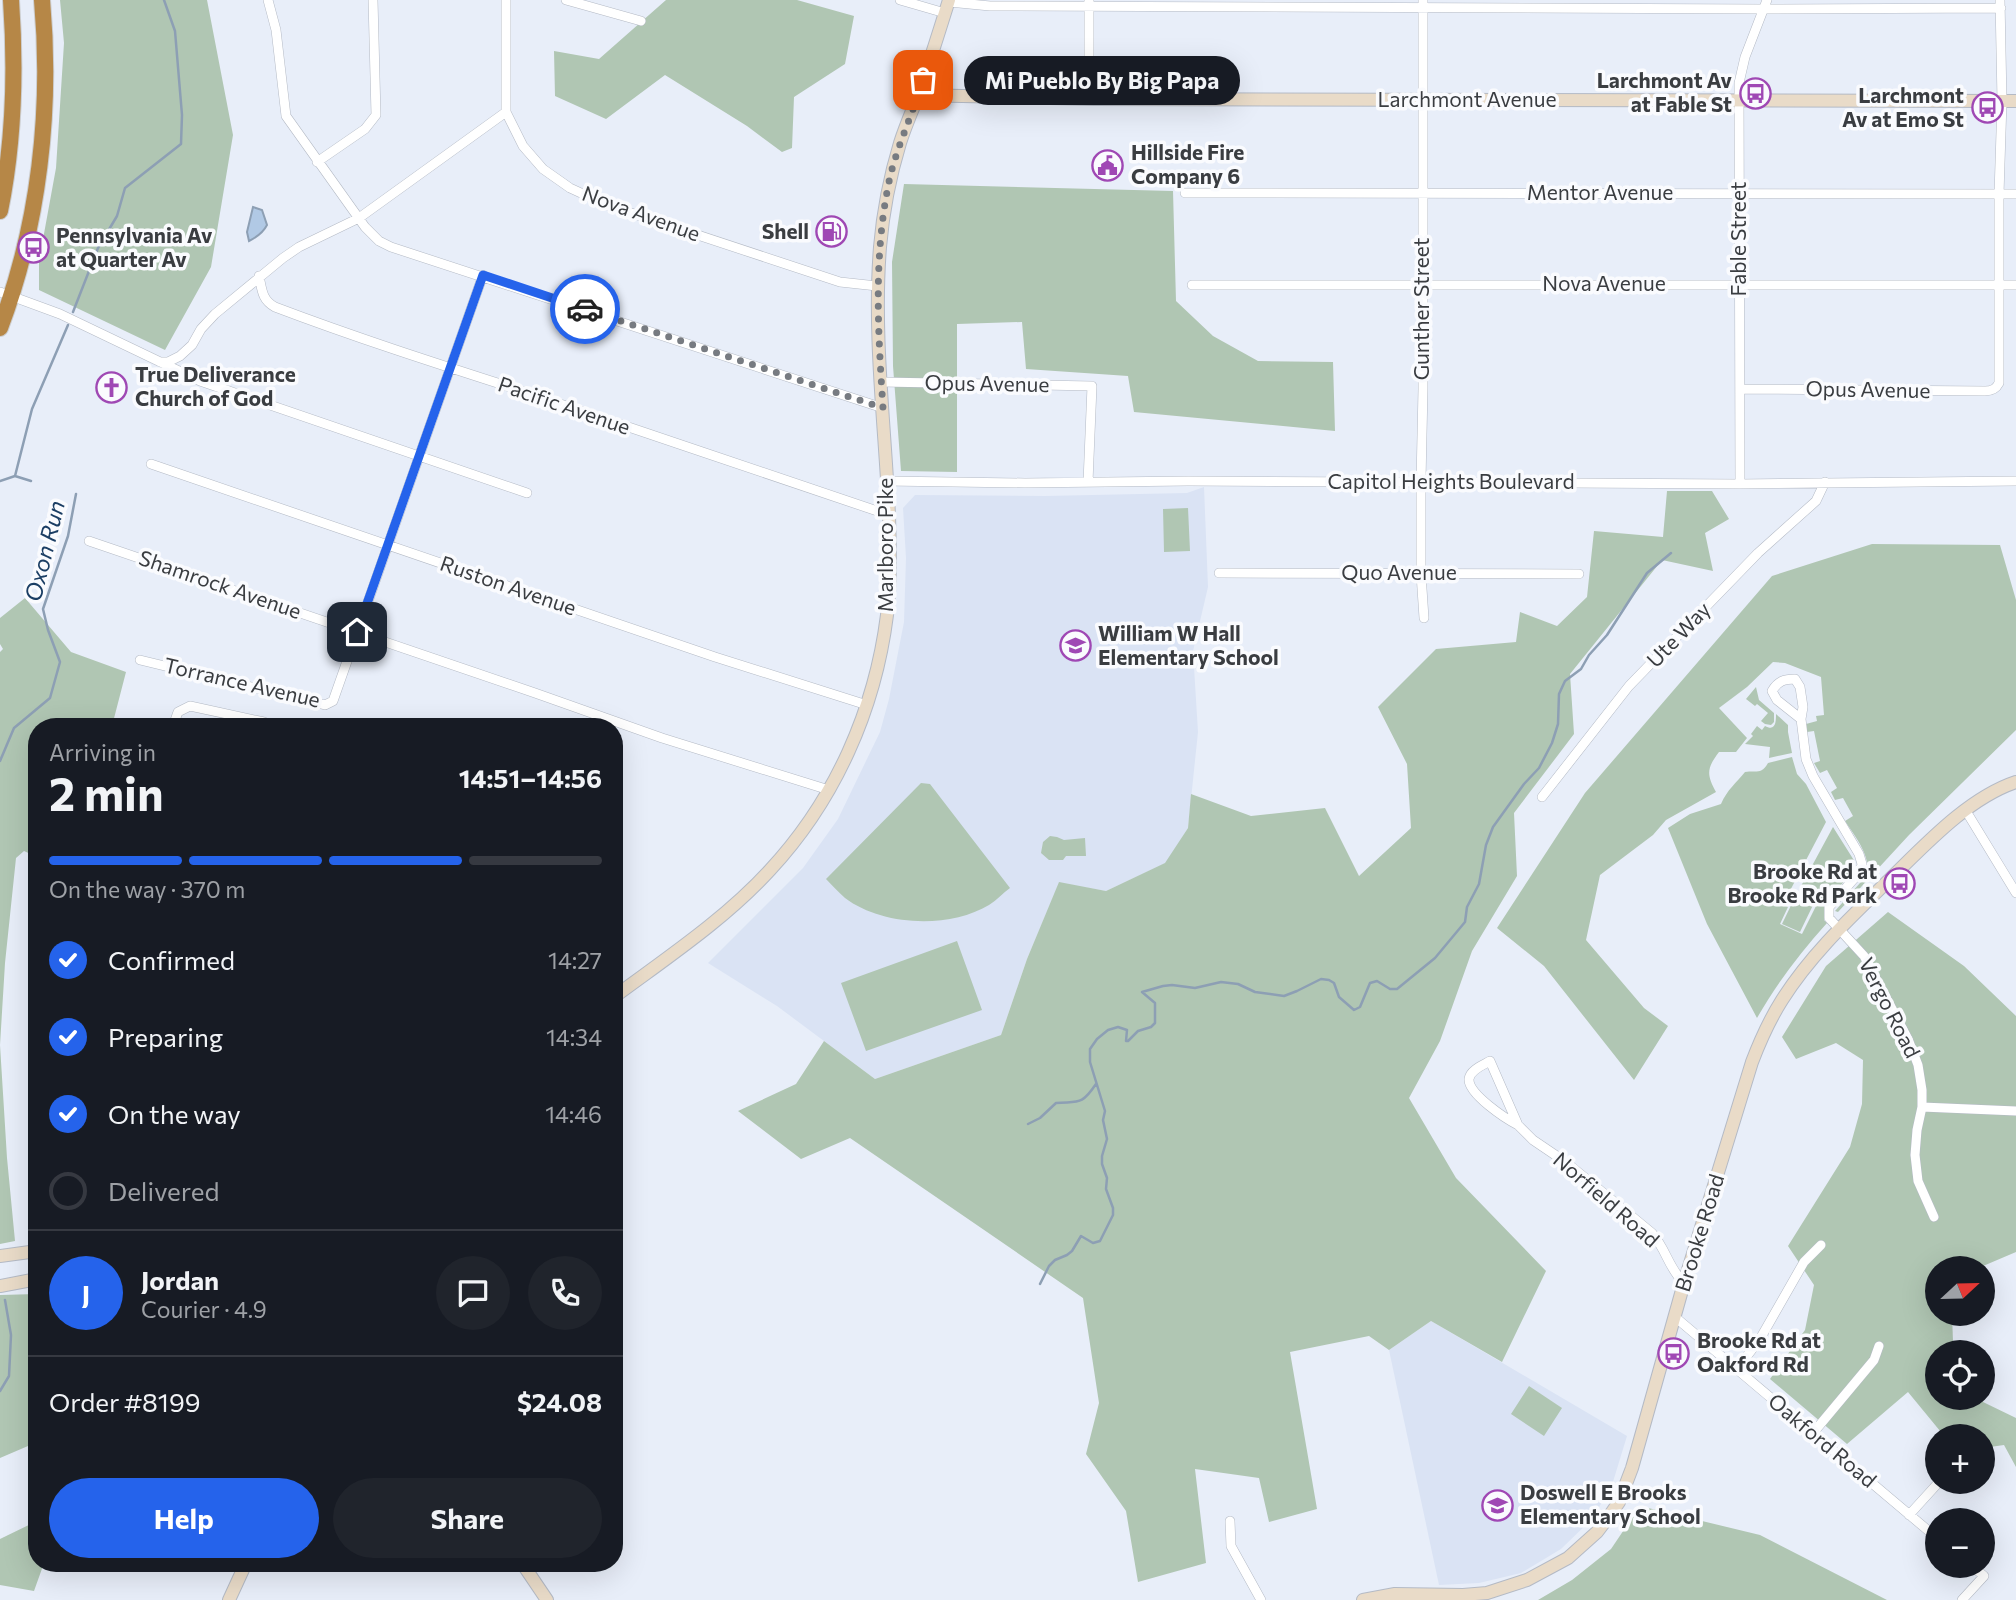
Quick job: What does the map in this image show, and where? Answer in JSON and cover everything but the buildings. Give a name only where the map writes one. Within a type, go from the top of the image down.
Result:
[{"type":"highway","points":[[0,211],[9,155],[13,105],[11,0]]},
{"type":"highway","points":[[0,328],[6,293],[20,267],[30,222],[42,141],[45,81],[42,0]]},
{"type":"street","points":[[268,0],[276,30],[284,110],[288,120],[369,232],[384,244],[883,408]]},
{"type":"street","points":[[317,162],[365,129],[376,115],[373,0]]},
{"type":"street","name":"Nova Avenue","points":[[506,0],[506,111],[523,146],[543,169],[560,182],[585,195],[633,214],[840,282],[877,286]]},
{"type":"street","points":[[566,0],[597,5],[642,21]]},
{"type":"street","points":[[900,0],[990,6],[1088,3],[2001,4],[2009,101],[1999,194],[2000,285]]},
{"type":"street","points":[[1088,3],[1089,99]]},
{"type":"street","name":"Gunther Street","points":[[1423,4],[1421,574],[1424,618]]},
{"type":"street","name":"Marlboro Pike","points":[[623,990],[700,933],[750,890],[788,849],[829,790],[848,753],[867,705],[887,614],[889,515],[877,286],[880,243],[891,176],[901,141],[948,5]]},
{"type":"street","name":"Fable Street","points":[[1740,484],[1738,101],[1742,68],[1765,5]]},
{"type":"street","name":"Larchmont Avenue","points":[[918,95],[1089,99],[2009,101]]},
{"type":"street","points":[[157,361],[168,362],[180,356],[192,345],[201,329],[215,314],[259,276],[299,247],[359,218],[506,111]]},
{"type":"street","name":"Mentor Avenue","points":[[1185,193],[2016,194]]},
{"type":"street","points":[[357,632],[483,275]]},
{"type":"street","name":"Pacific Avenue","points":[[259,276],[263,296],[275,307],[449,369],[889,515]]},
{"type":"street","name":"Nova Avenue","points":[[1192,285],[2016,285]]},
{"type":"street","name":"Opus Avenue","points":[[1740,389],[1985,391],[1995,388],[1999,383],[2000,285]]},
{"type":"street","points":[[6,293],[60,314],[200,381],[236,395],[527,493]]},
{"type":"street","name":"Opus Avenue","points":[[882,382],[1092,386],[1088,482]]},
{"type":"street","name":"Ruston Avenue","points":[[151,464],[715,657],[867,705]]},
{"type":"street","name":"Capitol Heights Boulevard","points":[[887,481],[1740,484],[2016,481]]},
{"type":"street","name":"Ute Way","points":[[1542,797],[1629,686],[1758,553],[1816,501],[1825,482]]},
{"type":"street","name":"Shamrock Avenue","points":[[89,541],[604,718]]},
{"type":"street","name":"Quo Avenue","points":[[1219,573],[1579,574]]},
{"type":"street","name":"Torrance Avenue","points":[[141,660],[325,705],[333,701],[337,692],[357,632]]},
{"type":"street","points":[[1801,719],[1777,699],[1772,691],[1776,684],[1786,679],[1795,679],[1800,687],[1806,760],[1859,854],[1860,872],[1829,907],[1829,918],[1839,929]]},
{"type":"street","points":[[175,718],[177,713],[190,706],[244,718]]},
{"type":"street","name":"Shamrock Avenue","points":[[623,724],[829,790]]},
{"type":"street","name":"Brooke Road","points":[[1363,1600],[1395,1594],[1488,1596],[1537,1576],[1568,1558],[1597,1532],[1619,1502],[1632,1468],[1684,1283],[1752,1062],[1783,999],[1839,929],[1921,849],[1966,811],[1989,795],[2016,782]]},
{"type":"street","points":[[1966,811],[2016,893]]},
{"type":"street","name":"Vergo Road","points":[[1839,929],[1864,956],[1908,1039],[1918,1065],[1922,1107],[1915,1155],[1918,1181],[1934,1217]]},
{"type":"street","name":"Norfield Road","points":[[1518,1125],[1490,1061],[1469,1078],[1471,1086],[1480,1098],[1567,1163],[1652,1233],[1666,1253],[1676,1276],[1684,1283]]},
{"type":"street","points":[[1922,1107],[2016,1111]]},
{"type":"street","points":[[1737,1369],[1760,1339],[1804,1262],[1821,1244]]},
{"type":"street","points":[[0,1256],[28,1252]]},
{"type":"street","points":[[0,1286],[28,1281]]},
{"type":"street","name":"Oakford Road","points":[[1675,1317],[1925,1528]]},
{"type":"street","points":[[1813,1433],[1874,1360],[1880,1346]]},
{"type":"street","points":[[1909,1515],[1928,1494]]},
{"type":"street","points":[[1230,1521],[1231,1546],[1261,1600]]},
{"type":"street","points":[[229,1600],[242,1572]]},
{"type":"street","points":[[528,1572],[547,1600]]},
{"type":"street","points":[[1962,1600],[1982,1578]]},
{"type":"shaded area","points":[[1204,487],[1208,587],[1193,651],[1198,732],[1188,828],[1166,863],[1106,891],[1059,883],[1027,959],[1001,1035],[875,1079],[777,1006],[708,963],[803,868],[838,819],[880,732],[904,622],[906,558],[903,508],[915,495],[1187,493]]},
{"type":"shaded area","points":[[1431,1321],[1627,1436],[1612,1485],[1592,1519],[1561,1549],[1521,1573],[1479,1583],[1439,1585],[1389,1350]]},
{"type":"green space","points":[[60,0],[207,0],[233,135],[211,267],[165,350],[39,290],[39,261],[56,168],[64,43]]},
{"type":"green space","points":[[666,0],[797,0],[854,16],[845,64],[794,97],[792,148],[782,152],[747,126],[665,75],[606,119],[555,96],[554,51],[599,59]]},
{"type":"green space","points":[[904,184],[1173,191],[1176,301],[1213,336],[1258,361],[1333,362],[1335,431],[1134,412],[1128,376],[1026,369],[1022,322],[957,324],[957,472],[901,471],[893,366],[892,262]]},
{"type":"green space","points":[[1667,491],[1712,491],[1729,519],[1705,533],[1713,571],[1662,560],[1570,674],[1574,734],[1514,813],[1517,876],[1472,951],[1440,1041],[1409,1098],[1456,1178],[1546,1271],[1502,1362],[1431,1321],[1389,1350],[1369,1336],[1290,1352],[1317,1509],[1269,1522],[1259,1478],[1195,1469],[1206,1563],[1138,1582],[1126,1511],[1086,1454],[1099,1403],[1083,1298],[850,1138],[801,1159],[738,1111],[796,1084],[824,1041],[875,1079],[1001,1035],[1027,959],[1059,882],[1106,891],[1165,863],[1188,828],[1191,794],[1251,816],[1325,808],[1359,876],[1411,828],[1407,764],[1378,707],[1436,649],[1516,642],[1520,612],[1557,626],[1587,597],[1594,531],[1663,537]]},
{"type":"green space","points":[[1188,508],[1190,551],[1164,552],[1163,509]]},
{"type":"green space","points":[[1872,544],[2000,545],[2016,600],[2016,730],[1909,835],[1838,912],[1835,911],[1868,874],[1868,866],[1861,846],[1845,821],[1853,816],[1843,798],[1835,800],[1831,792],[1837,788],[1827,770],[1820,773],[1814,763],[1820,761],[1814,731],[1807,732],[1806,724],[1817,721],[1816,716],[1824,715],[1821,677],[1785,663],[1773,662],[1747,687],[1719,708],[1747,738],[1736,752],[1719,752],[1712,762],[1709,776],[1716,792],[1666,820],[1653,835],[1600,875],[1586,940],[1644,1008],[1668,1026],[1634,1080],[1544,966],[1497,928],[1585,793],[1772,576]]},
{"type":"green space","points":[[25,598],[71,652],[126,672],[114,718],[28,718],[28,853],[24,851],[16,858],[0,1045],[0,652],[3,649],[0,644],[0,618]]},
{"type":"green space","points":[[1756,687],[1759,700],[1774,713],[1774,722],[1771,725],[1761,721],[1768,713],[1746,699]]},
{"type":"green space","points":[[1776,714],[1788,725],[1792,753],[1769,758],[1770,747],[1745,744],[1753,736],[1751,734],[1757,726],[1762,730],[1765,726],[1773,727]]},
{"type":"green space","points":[[1792,757],[1797,774],[1806,784],[1826,822],[1783,904],[1788,907],[1780,924],[1802,934],[1819,900],[1800,888],[1833,827],[1855,862],[1855,869],[1825,903],[1824,920],[1827,923],[1789,969],[1757,1018],[1707,924],[1668,828],[1690,814],[1721,804],[1745,772],[1761,771],[1768,763]]},
{"type":"green space","points":[[921,783],[930,784],[1010,888],[989,905],[973,913],[936,921],[896,919],[860,907],[845,898],[826,879]]},
{"type":"green space","points":[[1050,836],[1064,840],[1085,838],[1086,856],[1066,856],[1063,860],[1049,860],[1041,853],[1043,842]]},
{"type":"green space","points":[[1797,893],[1815,901],[1800,932],[1782,924]]},
{"type":"green space","points":[[1888,912],[1964,966],[2016,1016],[2016,1252],[1995,1261],[1995,1256],[1925,1256],[1925,1326],[1952,1326],[1953,1340],[1925,1340],[1925,1410],[1995,1410],[1995,1408],[2016,1418],[2016,1467],[2004,1445],[1995,1446],[1995,1424],[1934,1424],[1908,1392],[1847,1444],[1770,1379],[1805,1330],[1814,1285],[1788,1246],[1850,1147],[1862,1104],[1863,1060],[1836,1043],[1796,1059],[1782,1037],[1826,966]]},
{"type":"green space","points":[[957,941],[982,1010],[866,1051],[841,983]]},
{"type":"green space","points":[[0,1045],[15,1241],[0,1244]]},
{"type":"green space","points":[[28,1294],[28,1446],[0,1458],[0,1295]]},
{"type":"green space","points":[[1529,1386],[1562,1408],[1544,1436],[1511,1414]]},
{"type":"green space","points":[[1640,1506],[1760,1535],[1887,1600],[1538,1600],[1572,1580],[1611,1549]]},
{"type":"green space","points":[[28,1525],[28,1572],[41,1572],[34,1591],[0,1585],[0,1539]]},
{"type":"water","points":[[253,207],[262,210],[267,225],[249,241],[247,232]]},
{"type":"waterway","name":"Oxon Run","points":[[73,312],[98,248],[117,216],[125,188],[181,144],[182,115],[175,31],[164,0]]},
{"type":"waterway","name":"Oxon Run","points":[[0,481],[15,476],[32,409],[68,325]]},
{"type":"waterway","name":"Oxon Run","points":[[15,476],[31,481]]},
{"type":"waterway","name":"Oxon Run","points":[[0,761],[14,728],[50,698],[60,662],[43,609],[68,536],[76,494]]},
{"type":"waterway","points":[[1040,1284],[1049,1266],[1072,1251],[1081,1236],[1093,1243],[1100,1241],[1113,1215],[1102,1164],[1107,1139],[1103,1120],[1105,1111],[1090,1062],[1090,1049],[1097,1039],[1108,1030],[1118,1027],[1127,1030],[1128,1041],[1138,1031],[1151,1027],[1155,1023],[1155,1003],[1142,992],[1163,986],[1195,988],[1221,982],[1238,984],[1255,992],[1284,996],[1321,979],[1329,980],[1334,983],[1339,997],[1354,1010],[1360,1007],[1370,983],[1377,981],[1390,989],[1397,989],[1435,958],[1465,922],[1467,907],[1479,884],[1486,845],[1493,827],[1539,768],[1552,743],[1558,724],[1559,694],[1565,681],[1581,669],[1589,655],[1607,635],[1647,573],[1671,553]]},
{"type":"waterway","points":[[1028,1124],[1040,1118],[1056,1103],[1083,1099],[1096,1084]]},
{"type":"waterway","name":"Oxon Run","points":[[0,1391],[9,1376],[11,1335],[5,1300]]},
{"type":"way so far","points":[[585,309],[883,408],[877,286],[880,243],[891,176],[923,80]]},
{"type":"place","name":"Mi Pueblo By Big Papa","points":[[923,80]]},
{"type":"place","name":"Larchmont Av at Fable St","points":[[1755,93]]},
{"type":"place","name":"Larchmont Av at Emo St","points":[[1987,108]]},
{"type":"place","name":"Hillside Fire Company 6","points":[[1108,165]]},
{"type":"place","name":"Shell","points":[[832,232]]},
{"type":"place","name":"Pennsylvania Av at Quarter Av","points":[[33,248]]},
{"type":"place","name":"True Deliverance Church of God","points":[[112,387]]},
{"type":"place","name":"William W Hall Elementary School","points":[[1075,646]]},
{"type":"place","name":"Brooke Rd at Brooke Rd Park","points":[[1900,884]]},
{"type":"place","name":"Brooke Rd at Oakford Rd","points":[[1674,1353]]},
{"type":"place","name":"Doswell E Brooks Elementary School","points":[[1497,1505]]},
{"type":"route","points":[[357,632],[483,275],[585,309]]}]
